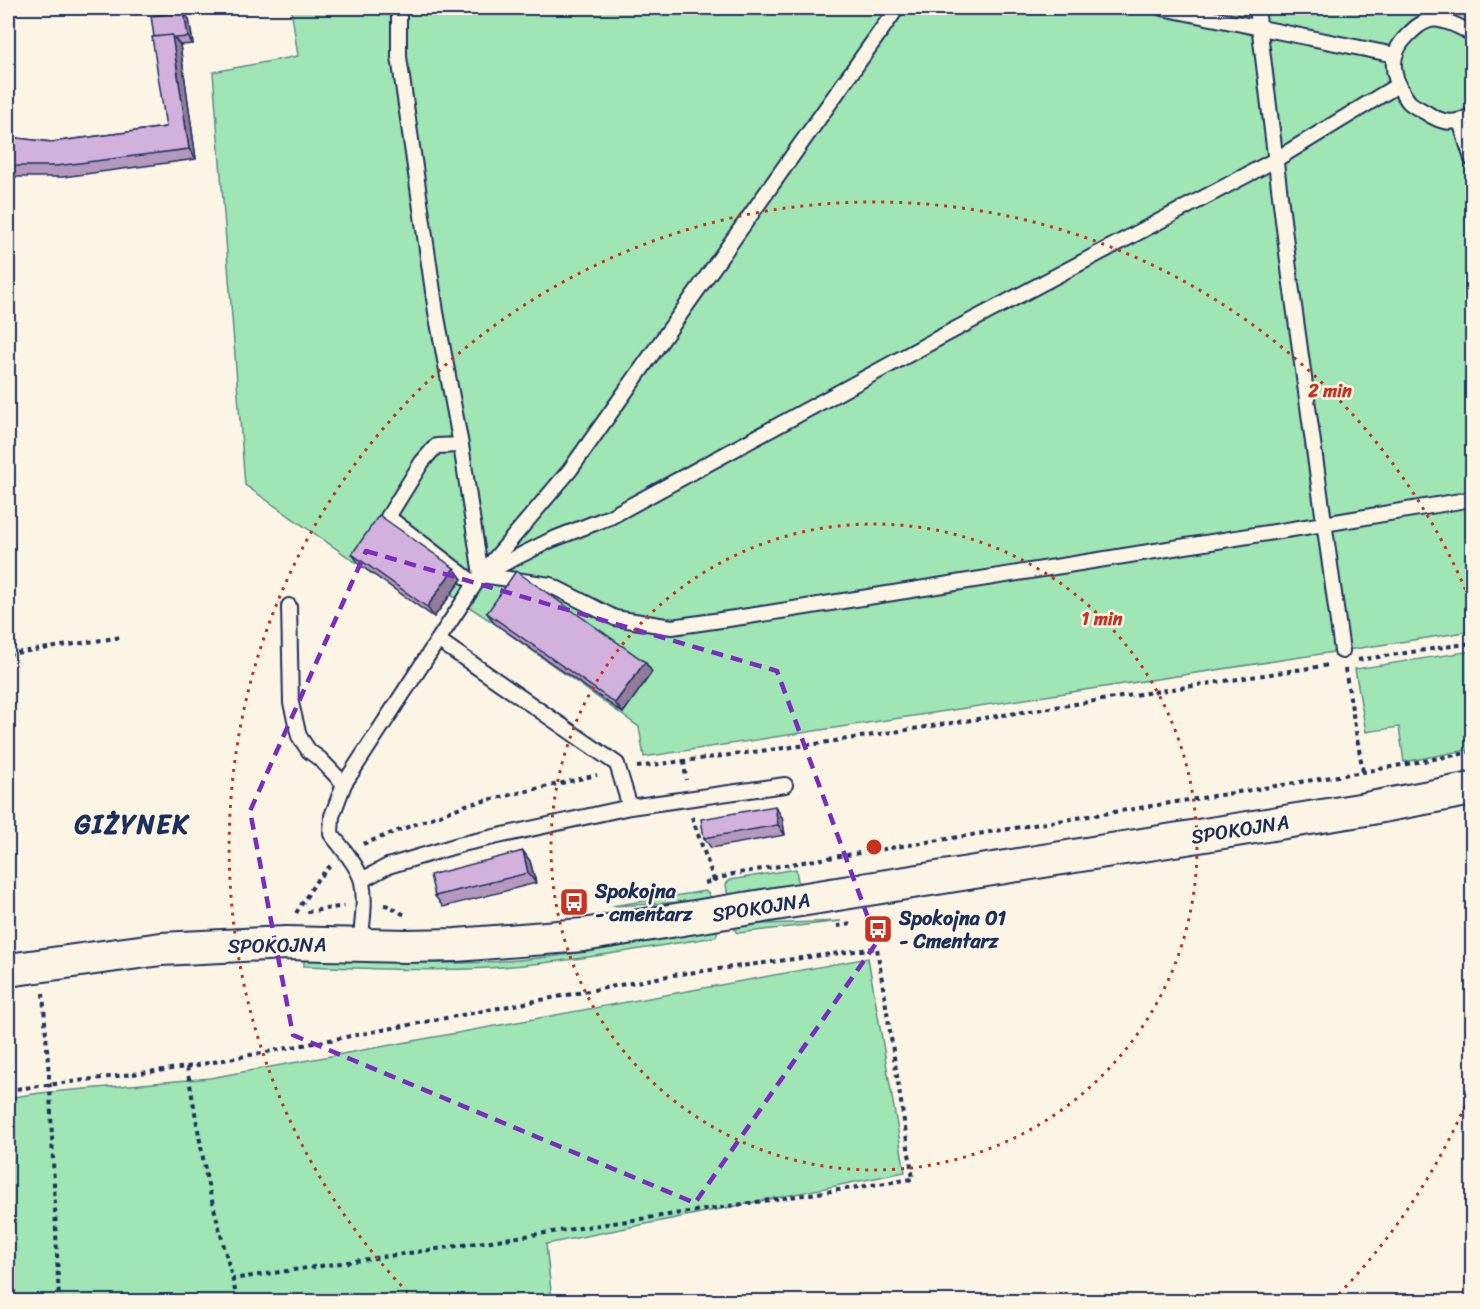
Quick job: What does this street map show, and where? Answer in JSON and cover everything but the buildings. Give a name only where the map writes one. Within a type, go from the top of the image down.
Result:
[{"type":"street","name":"SPOKOJNA","points":[[8,970],[161,949],[286,942],[406,946],[456,945],[583,935],[1473,789]]},
{"type":"lane","points":[[399,8],[399,57],[436,312],[461,445],[478,579]]},
{"type":"lane","points":[[360,945],[362,880],[345,851],[331,834],[332,816],[344,784],[478,579],[570,470],[897,8]]},
{"type":"lane","points":[[1162,8],[1395,55]]},
{"type":"lane","points":[[1257,8],[1323,524],[1342,651]]},
{"type":"lane","points":[[1473,35],[1430,13],[1403,40],[1395,55],[1393,68],[1398,85],[1409,102],[1444,122],[1466,118],[1473,159]]},
{"type":"lane","points":[[478,579],[551,540],[610,517],[937,339],[1275,160],[1398,85]]},
{"type":"lane","points":[[461,445],[436,446],[422,462],[387,517],[478,579],[550,585],[615,618],[672,627],[1473,499]]},
{"type":"lane","points":[[290,606],[291,703],[299,736],[309,751],[321,759],[344,784]]},
{"type":"lane","points":[[438,640],[617,764],[630,807]]},
{"type":"lane","points":[[362,880],[388,866],[462,844],[630,807],[785,785]]},
{"type":"path","points":[[8,654],[122,637]]},
{"type":"path","points":[[1342,651],[1363,772]]},
{"type":"path","points":[[704,884],[732,874],[786,864],[1363,772],[1473,752]]},
{"type":"path","points":[[684,761],[690,813],[714,881],[722,913]]},
{"type":"path","points":[[287,915],[363,903],[391,906],[399,913],[411,916]]},
{"type":"path","points":[[8,1090],[187,1067],[673,975],[877,948],[912,1179],[232,1279]]},
{"type":"path","points":[[44,965],[43,995],[50,1084],[59,1302]]},
{"type":"path","points":[[187,1067],[207,1181],[237,1302]]},
{"type":"highlighted area","points":[[366,551],[777,671],[877,942],[695,1203],[293,1035],[250,811]]},
{"type":"green space","points":[[291,8],[1472,8],[1472,631],[644,757],[639,727],[494,623],[451,595],[434,617],[245,485],[213,72],[298,56]]},
{"type":"green space","points":[[1472,651],[1472,749],[1404,762],[1399,727],[1366,732],[1355,669]]},
{"type":"green space","points":[[796,869],[799,887],[728,898],[726,884],[730,880]]},
{"type":"green space","points":[[705,891],[712,901],[612,906]]},
{"type":"green space","points":[[841,921],[738,933],[734,927],[763,924]]},
{"type":"green space","points":[[717,930],[715,937],[516,966],[442,970],[304,966],[306,959],[444,963],[518,960],[604,949]]},
{"type":"green space","points":[[868,958],[905,1172],[546,1244],[552,1301],[8,1301],[8,1098],[40,1093],[210,1078]]},
{"type":"place","name":"Spokojna - cmentarz","points":[[574,902]]},
{"type":"place","name":"Spokojna 01 - Cmentarz","points":[[878,929]]},
{"type":"district","name":"GIŻYNEK","points":[[132,824]]}]
